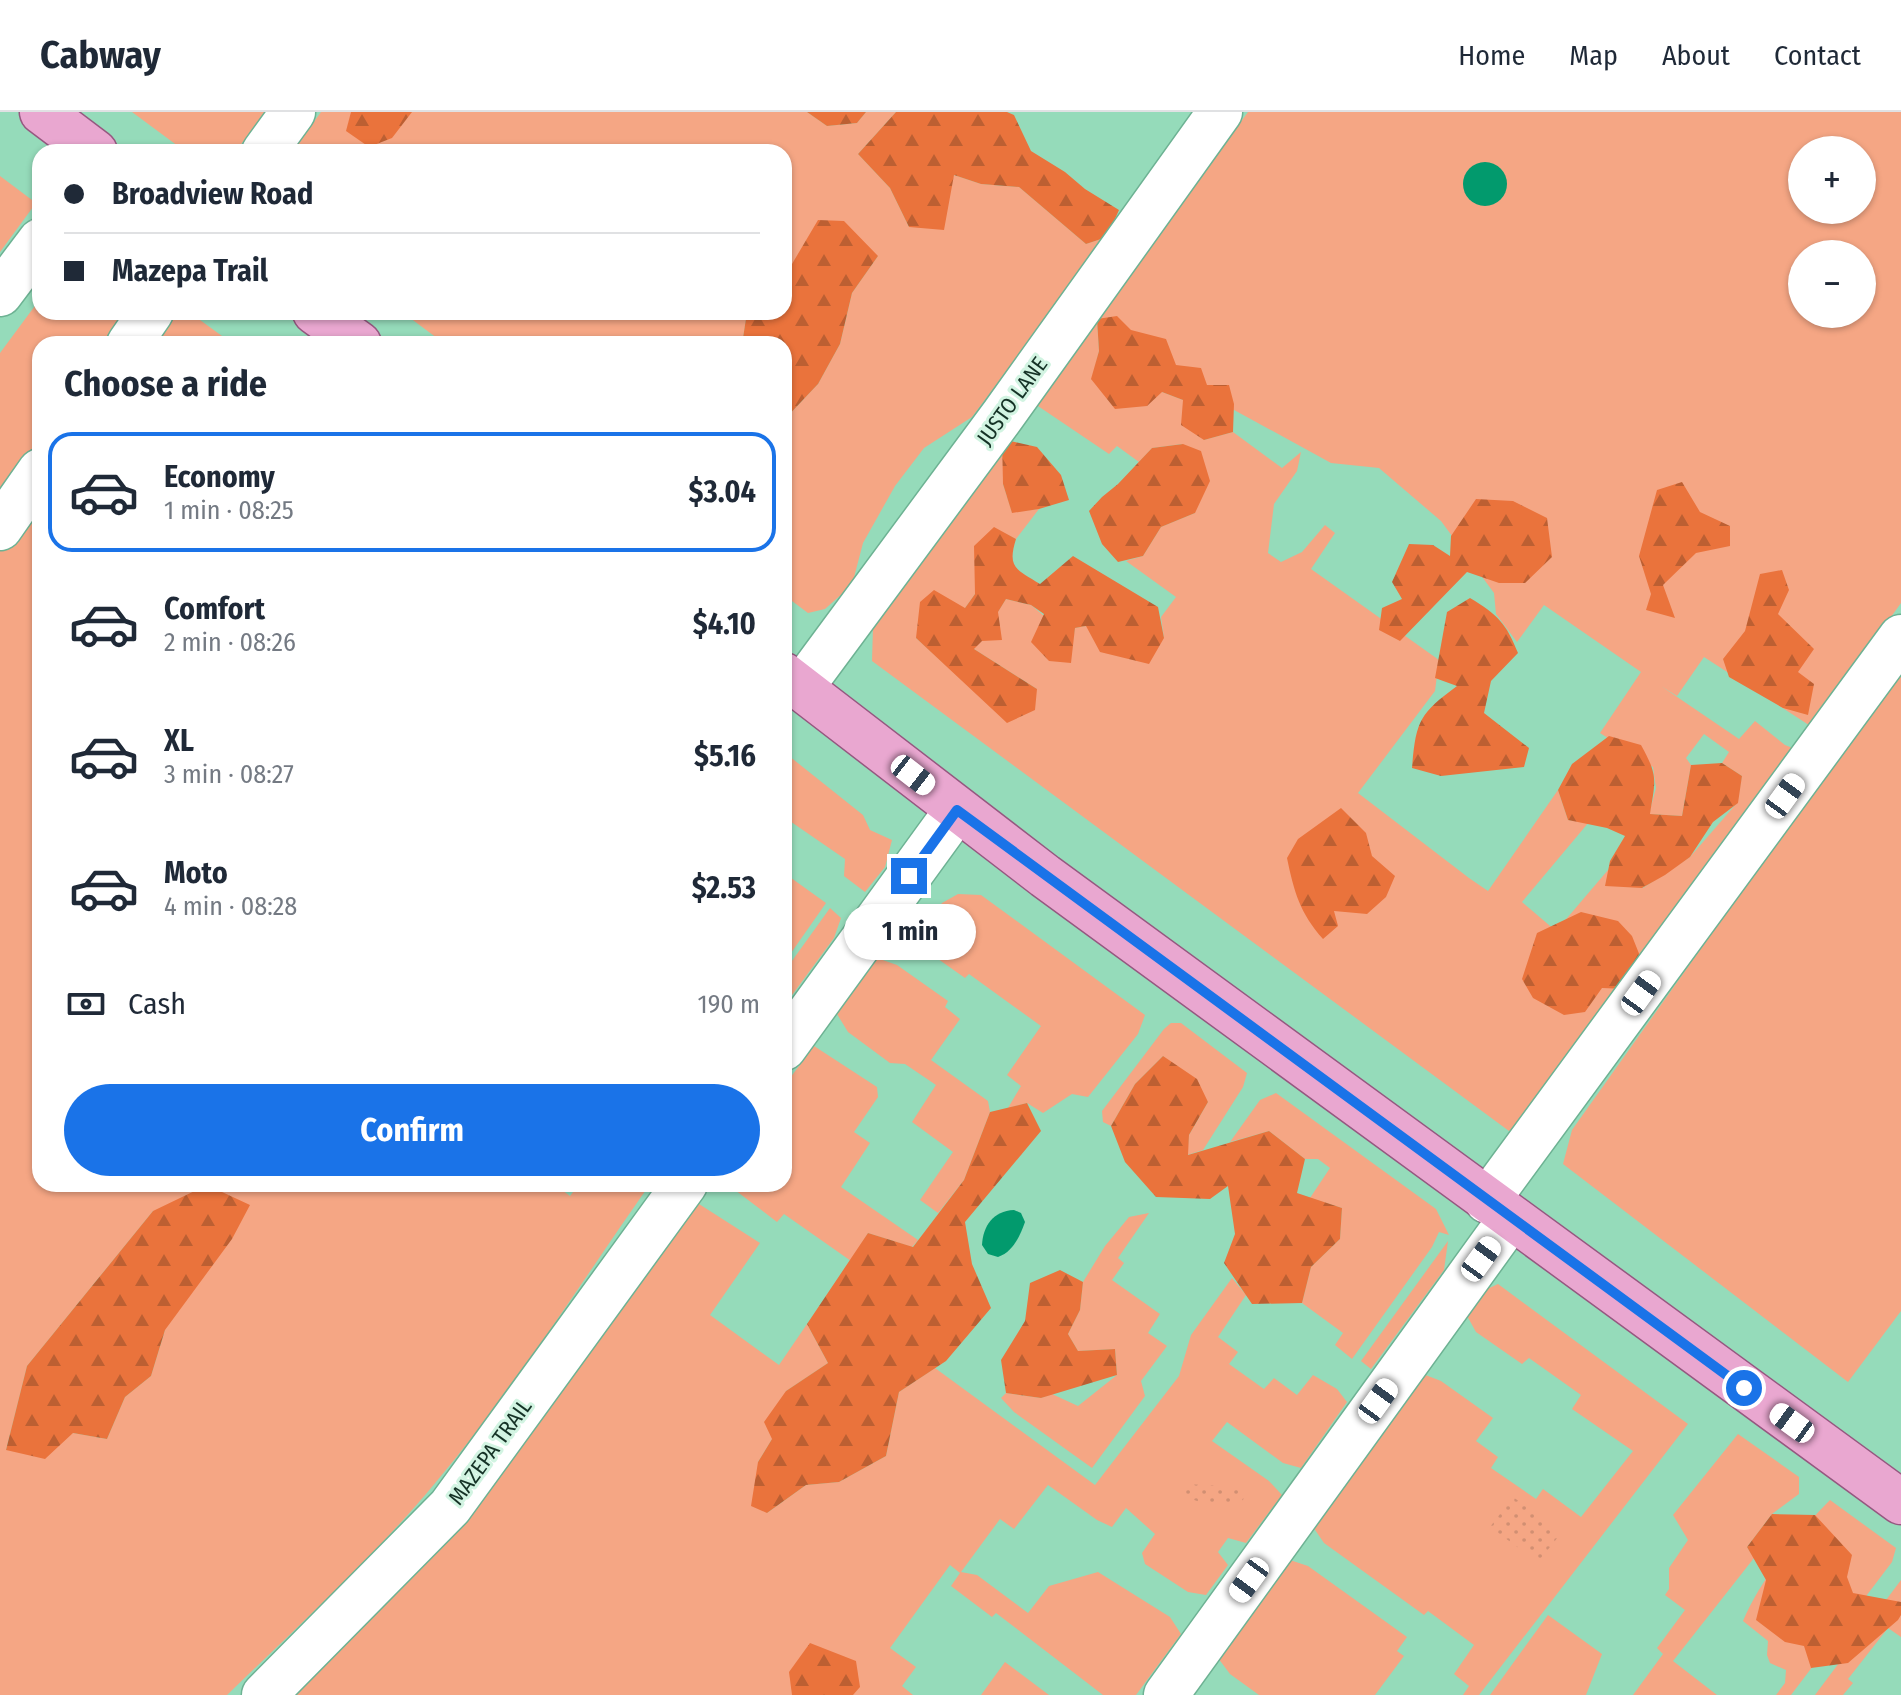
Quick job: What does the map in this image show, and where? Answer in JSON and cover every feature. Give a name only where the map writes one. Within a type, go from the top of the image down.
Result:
[{"type":"main road","points":[[42,112],[84,144]]},
{"type":"main road","points":[[326,320],[348,336]]},
{"type":"main road","points":[[792,682],[957,810],[1901,1502]]},
{"type":"street","points":[[270,144],[293,112]]},
{"type":"street","name":"JUSTO LANE","points":[[792,682],[1003,415],[1220,112]]},
{"type":"street","points":[[0,294],[32,252]]},
{"type":"street","points":[[0,528],[32,482]]},
{"type":"street","points":[[1166,1695],[1499,1209],[1901,637]]},
{"type":"street","points":[[792,1037],[957,810]]},
{"type":"street","name":"MAZEPA TRAIL","points":[[264,1695],[450,1507],[679,1192]]},
{"type":"shaded area","points":[[132,112],[266,112],[241,144],[175,144]]},
{"type":"shaded area","points":[[321,112],[807,112],[827,126],[857,123],[866,112],[896,112],[858,154],[890,188],[909,227],[954,175],[981,184],[1019,187],[1086,244],[1107,237],[972,417],[924,448],[895,486],[863,543],[852,585],[825,609],[808,613],[792,601],[792,412],[818,384],[840,344],[852,293],[878,256],[792,264],[792,144],[298,144]]},
{"type":"shaded area","points":[[1248,112],[1901,112],[1901,603],[1812,727],[1704,657],[1677,696],[1661,686],[1739,739],[1755,721],[1785,745],[1795,749],[1529,1115],[1509,1131],[872,661],[873,627],[1003,450],[1003,484],[1012,512],[1039,509],[1016,539],[994,528],[975,594],[965,608],[916,638],[948,667],[1037,689],[974,649],[1006,599],[1031,605],[1073,640],[1075,628],[1086,626],[1164,638],[1161,617],[1176,597],[1126,561],[1143,556],[1161,527],[1195,513],[1182,444],[1152,448],[1139,462],[1117,446],[1109,454],[1035,404]],"holes":[[[1097,320],[1172,376],[1331,463],[1379,468],[1441,521],[1494,593],[1496,614],[1517,642],[1544,605],[1641,672],[1600,733],[1653,767],[1656,788],[1649,814],[1682,816],[1691,765],[1686,758],[1704,734],[1729,752],[1722,763],[1742,776],[1737,803],[1690,857],[1643,888],[1608,870],[1556,931],[1522,902],[1589,822],[1568,820],[1558,790],[1488,891],[1469,878],[1358,793],[1435,691],[1439,660],[1311,569],[1335,533],[1325,525],[1302,552],[1281,562],[1268,553],[1274,504],[1297,471],[1301,452],[1282,468],[1233,432],[1204,440],[1183,400],[1162,392],[1092,379],[1099,351]]]},
{"type":"shaded area","points":[[1485,162],[1501,168],[1507,184],[1501,200],[1485,206],[1469,200],[1463,184],[1469,168]]},
{"type":"shaded area","points":[[0,176],[32,200],[32,208],[0,252]]},
{"type":"shaded area","points":[[32,310],[32,320],[200,320],[222,336],[32,336],[32,1192],[565,1192],[570,1196],[573,1192],[644,1192],[520,1373],[436,1482],[361,1565],[227,1695],[0,1695],[0,353]],"holes":[[[153,1211],[165,1330],[151,1376],[125,1397],[107,1439],[73,1433],[6,1450],[27,1366]]]},
{"type":"shaded area","points":[[413,320],[746,320],[743,336],[434,336]]},
{"type":"shaded area","points":[[1901,671],[1901,1311],[1848,1382],[1563,1164],[1572,1130]]},
{"type":"shaded area","points":[[792,758],[863,815],[870,830],[892,840],[885,867],[865,892],[844,876],[845,859],[792,823]]},
{"type":"shaded area","points":[[792,879],[826,903],[792,952]]},
{"type":"shaded area","points":[[958,894],[981,895],[1145,1015],[1138,1034],[1088,1097],[1072,1094],[1043,1113],[1027,1103],[1008,1108],[1021,1086],[1007,1075],[1041,1026],[969,974],[965,978],[914,942],[942,903]]},
{"type":"shaded area","points":[[830,908],[841,918],[834,938],[792,995],[792,961]]},
{"type":"shaded area","points":[[877,958],[897,965],[948,1001],[945,1007],[960,1019],[931,1060],[988,1101],[990,1112],[964,1180],[938,1213],[920,1200],[953,1152],[912,1122],[936,1085],[905,1064],[890,1063],[848,1032],[837,1014]]},
{"type":"shaded area","points":[[1171,1023],[1181,1023],[1247,1073],[1243,1087],[1203,1150],[1187,1155],[1189,1135],[1208,1102],[1163,1056],[1135,1084],[1111,1126],[1103,1122],[1102,1111]]},
{"type":"shaded area","points":[[814,1046],[877,1087],[878,1097],[854,1132],[870,1143],[841,1187],[918,1240],[912,1247],[868,1233],[851,1261],[784,1214],[777,1222],[738,1192],[792,1192],[792,1075]]},
{"type":"shaded area","points":[[1276,1093],[1436,1209],[1449,1235],[1439,1232],[1432,1247],[1352,1359],[1335,1345],[1343,1333],[1302,1303],[1311,1267],[1340,1239],[1342,1208],[1310,1198],[1330,1168],[1318,1159],[1305,1159],[1269,1131],[1230,1142],[1260,1100]]},
{"type":"shaded area","points":[[699,1204],[760,1243],[710,1315],[779,1365],[807,1324],[828,1363],[786,1391],[772,1439],[758,1462],[767,1513],[806,1485],[839,1482],[886,1456],[899,1392],[935,1368],[1095,1485],[1179,1376],[1191,1335],[1232,1278],[1246,1295],[1218,1337],[1238,1352],[1229,1364],[1264,1389],[1274,1378],[1297,1395],[1313,1375],[1337,1389],[1347,1402],[1301,1468],[1283,1463],[1227,1422],[1212,1441],[1269,1481],[1282,1495],[1246,1543],[1228,1538],[1218,1552],[1228,1565],[1206,1595],[1188,1592],[1145,1564],[1142,1553],[1155,1534],[1126,1508],[1112,1527],[1048,1485],[1014,1529],[1000,1519],[961,1572],[977,1575],[1028,1613],[1049,1586],[1098,1572],[1170,1617],[1181,1634],[1136,1695],[1103,1695],[996,1613],[992,1617],[951,1586],[960,1573],[950,1565],[890,1648],[916,1667],[902,1686],[913,1695],[290,1695],[478,1501]]},
{"type":"shaded area","points":[[1014,1210],[1021,1213],[1025,1222],[1018,1238],[1003,1255],[988,1254],[982,1245],[987,1226],[1000,1213]]},
{"type":"shaded area","points":[[1149,1213],[1118,1258],[1124,1263],[1112,1280],[1160,1314],[1148,1333],[1167,1346],[1141,1381],[1145,1396],[1092,1468],[1014,1412],[1001,1398],[1006,1393],[1041,1398],[1052,1394],[1078,1406],[1117,1375],[1115,1349],[1078,1351],[1068,1334],[1080,1310],[1083,1282],[1105,1246],[1129,1217]]},
{"type":"shaded area","points":[[1448,1241],[1444,1270],[1371,1369],[1361,1361]]},
{"type":"shaded area","points":[[1498,1284],[1688,1424],[1479,1695],[1463,1695],[1469,1686],[1454,1674],[1474,1645],[1428,1611],[1424,1615],[1324,1543],[1311,1524],[1423,1374],[1441,1381],[1493,1418],[1476,1441],[1498,1457],[1491,1468],[1536,1499],[1543,1489],[1581,1517],[1633,1451],[1572,1409],[1581,1395],[1529,1358],[1522,1364],[1476,1332],[1466,1314],[1483,1291]]},
{"type":"shaded area","points":[[1738,1434],[1799,1477],[1799,1494],[1772,1514],[1747,1547],[1754,1558],[1673,1661],[1717,1695],[1633,1695],[1663,1654],[1657,1648],[1685,1610],[1665,1595],[1669,1589],[1669,1568],[1688,1540],[1673,1515]]},
{"type":"shaded area","points":[[1186,1484],[1242,1487],[1246,1491],[1243,1500],[1214,1505],[1185,1496]]},
{"type":"shaded area","points":[[1513,1497],[1562,1532],[1538,1562],[1490,1527]]},
{"type":"shaded area","points":[[1830,1500],[1896,1548],[1892,1562],[1791,1695],[1776,1695],[1785,1683],[1786,1670],[1770,1663],[1768,1641],[1743,1621],[1759,1589],[1781,1557]]},
{"type":"shaded area","points":[[1287,1559],[1308,1566],[1407,1637],[1397,1651],[1404,1656],[1375,1695],[1259,1695],[1230,1674],[1218,1658]]},
{"type":"shaded area","points":[[1901,1580],[1901,1637],[1888,1628],[1848,1679],[1853,1683],[1843,1695],[1815,1695]]},
{"type":"shaded area","points":[[1548,1615],[1602,1654],[1586,1695],[1490,1695]]},
{"type":"shaded area","points":[[1005,1662],[1049,1695],[981,1695]]},
{"type":"green space","points":[[351,112],[412,112],[392,138],[377,144],[365,144],[346,131]]},
{"type":"green space","points":[[807,112],[866,112],[857,123],[827,126]]},
{"type":"green space","points":[[896,112],[1007,112],[1014,115],[1031,151],[1119,210],[1107,237],[1086,244],[1019,187],[981,184],[954,175],[944,230],[909,227],[890,188],[858,154]]},
{"type":"green space","points":[[818,220],[844,221],[878,256],[852,293],[840,344],[818,384],[792,412],[792,336],[743,336],[746,320],[792,320],[792,264]]},
{"type":"green space","points":[[1117,316],[1131,330],[1166,339],[1176,365],[1201,368],[1207,385],[1229,385],[1234,404],[1233,432],[1204,440],[1181,425],[1183,400],[1162,392],[1147,406],[1115,409],[1091,379],[1099,351],[1097,319]]},
{"type":"green space","points":[[1002,439],[1037,447],[1061,475],[1069,500],[1012,513],[1003,484]]},
{"type":"green space","points":[[1183,444],[1201,451],[1210,481],[1195,513],[1161,527],[1143,556],[1118,562],[1102,544],[1089,511],[1152,448]]},
{"type":"green space","points":[[1682,482],[1700,512],[1730,526],[1730,546],[1696,553],[1663,585],[1675,618],[1646,610],[1651,594],[1639,556],[1657,490]]},
{"type":"green space","points":[[1476,499],[1513,501],[1547,518],[1552,557],[1525,583],[1499,583],[1467,572],[1400,641],[1379,630],[1382,608],[1402,599],[1392,582],[1409,544],[1433,545],[1450,556],[1451,536]]},
{"type":"green space","points":[[994,527],[1016,539],[1013,562],[1025,575],[1040,584],[1073,556],[1158,607],[1164,638],[1149,664],[1100,652],[1086,626],[1075,628],[1071,663],[1049,661],[1031,642],[1044,614],[1031,605],[1006,599],[998,612],[1002,640],[982,641],[974,649],[1037,689],[1035,710],[1007,723],[916,638],[920,602],[934,590],[965,608],[975,594],[974,546]]},
{"type":"green space","points":[[1782,570],[1789,590],[1778,614],[1814,649],[1798,672],[1814,684],[1808,715],[1783,708],[1729,677],[1723,659],[1745,631],[1760,574]]},
{"type":"green space","points":[[1470,598],[1500,621],[1518,653],[1491,681],[1484,713],[1529,748],[1524,767],[1441,776],[1412,768],[1415,739],[1427,712],[1457,686],[1435,678],[1447,612]]},
{"type":"green space","points":[[1609,736],[1641,745],[1647,756],[1654,779],[1650,814],[1682,816],[1691,765],[1722,763],[1742,776],[1738,803],[1713,822],[1690,857],[1642,888],[1605,886],[1610,861],[1625,836],[1607,828],[1568,820],[1558,790],[1572,764]]},
{"type":"green space","points":[[1341,808],[1366,833],[1372,856],[1395,876],[1386,897],[1367,914],[1334,911],[1338,926],[1323,939],[1299,902],[1287,858],[1298,839]]},
{"type":"green space","points":[[1581,912],[1618,921],[1632,936],[1646,971],[1626,989],[1602,988],[1585,1012],[1564,1015],[1533,998],[1522,979],[1537,933]]},
{"type":"green space","points":[[1163,1056],[1197,1079],[1208,1102],[1189,1135],[1188,1155],[1269,1131],[1305,1159],[1297,1193],[1342,1208],[1340,1239],[1311,1267],[1302,1303],[1252,1304],[1224,1263],[1235,1234],[1228,1186],[1210,1199],[1156,1197],[1125,1162],[1111,1126],[1135,1084]]},
{"type":"green space","points":[[1027,1103],[1041,1131],[965,1222],[972,1264],[991,1308],[946,1361],[899,1392],[886,1456],[839,1482],[806,1485],[767,1513],[751,1506],[758,1462],[772,1439],[764,1422],[786,1391],[828,1363],[807,1324],[868,1233],[913,1247],[964,1180],[990,1112]]},
{"type":"green space","points":[[192,1192],[222,1192],[250,1205],[232,1239],[165,1330],[151,1376],[125,1397],[107,1439],[73,1433],[45,1459],[6,1450],[27,1366],[153,1211]]},
{"type":"green space","points":[[1060,1270],[1083,1282],[1080,1310],[1068,1334],[1078,1351],[1115,1349],[1117,1375],[1041,1398],[1006,1393],[1001,1360],[1025,1321],[1030,1283]]},
{"type":"green space","points":[[1772,1514],[1815,1515],[1852,1555],[1847,1577],[1853,1593],[1901,1602],[1898,1620],[1848,1663],[1811,1668],[1804,1646],[1785,1642],[1756,1620],[1766,1580],[1747,1547]]},
{"type":"green space","points":[[810,1643],[856,1661],[860,1687],[853,1695],[792,1695],[789,1672]]},
{"type":"route","points":[[909,876],[957,810],[1744,1388]]}]
